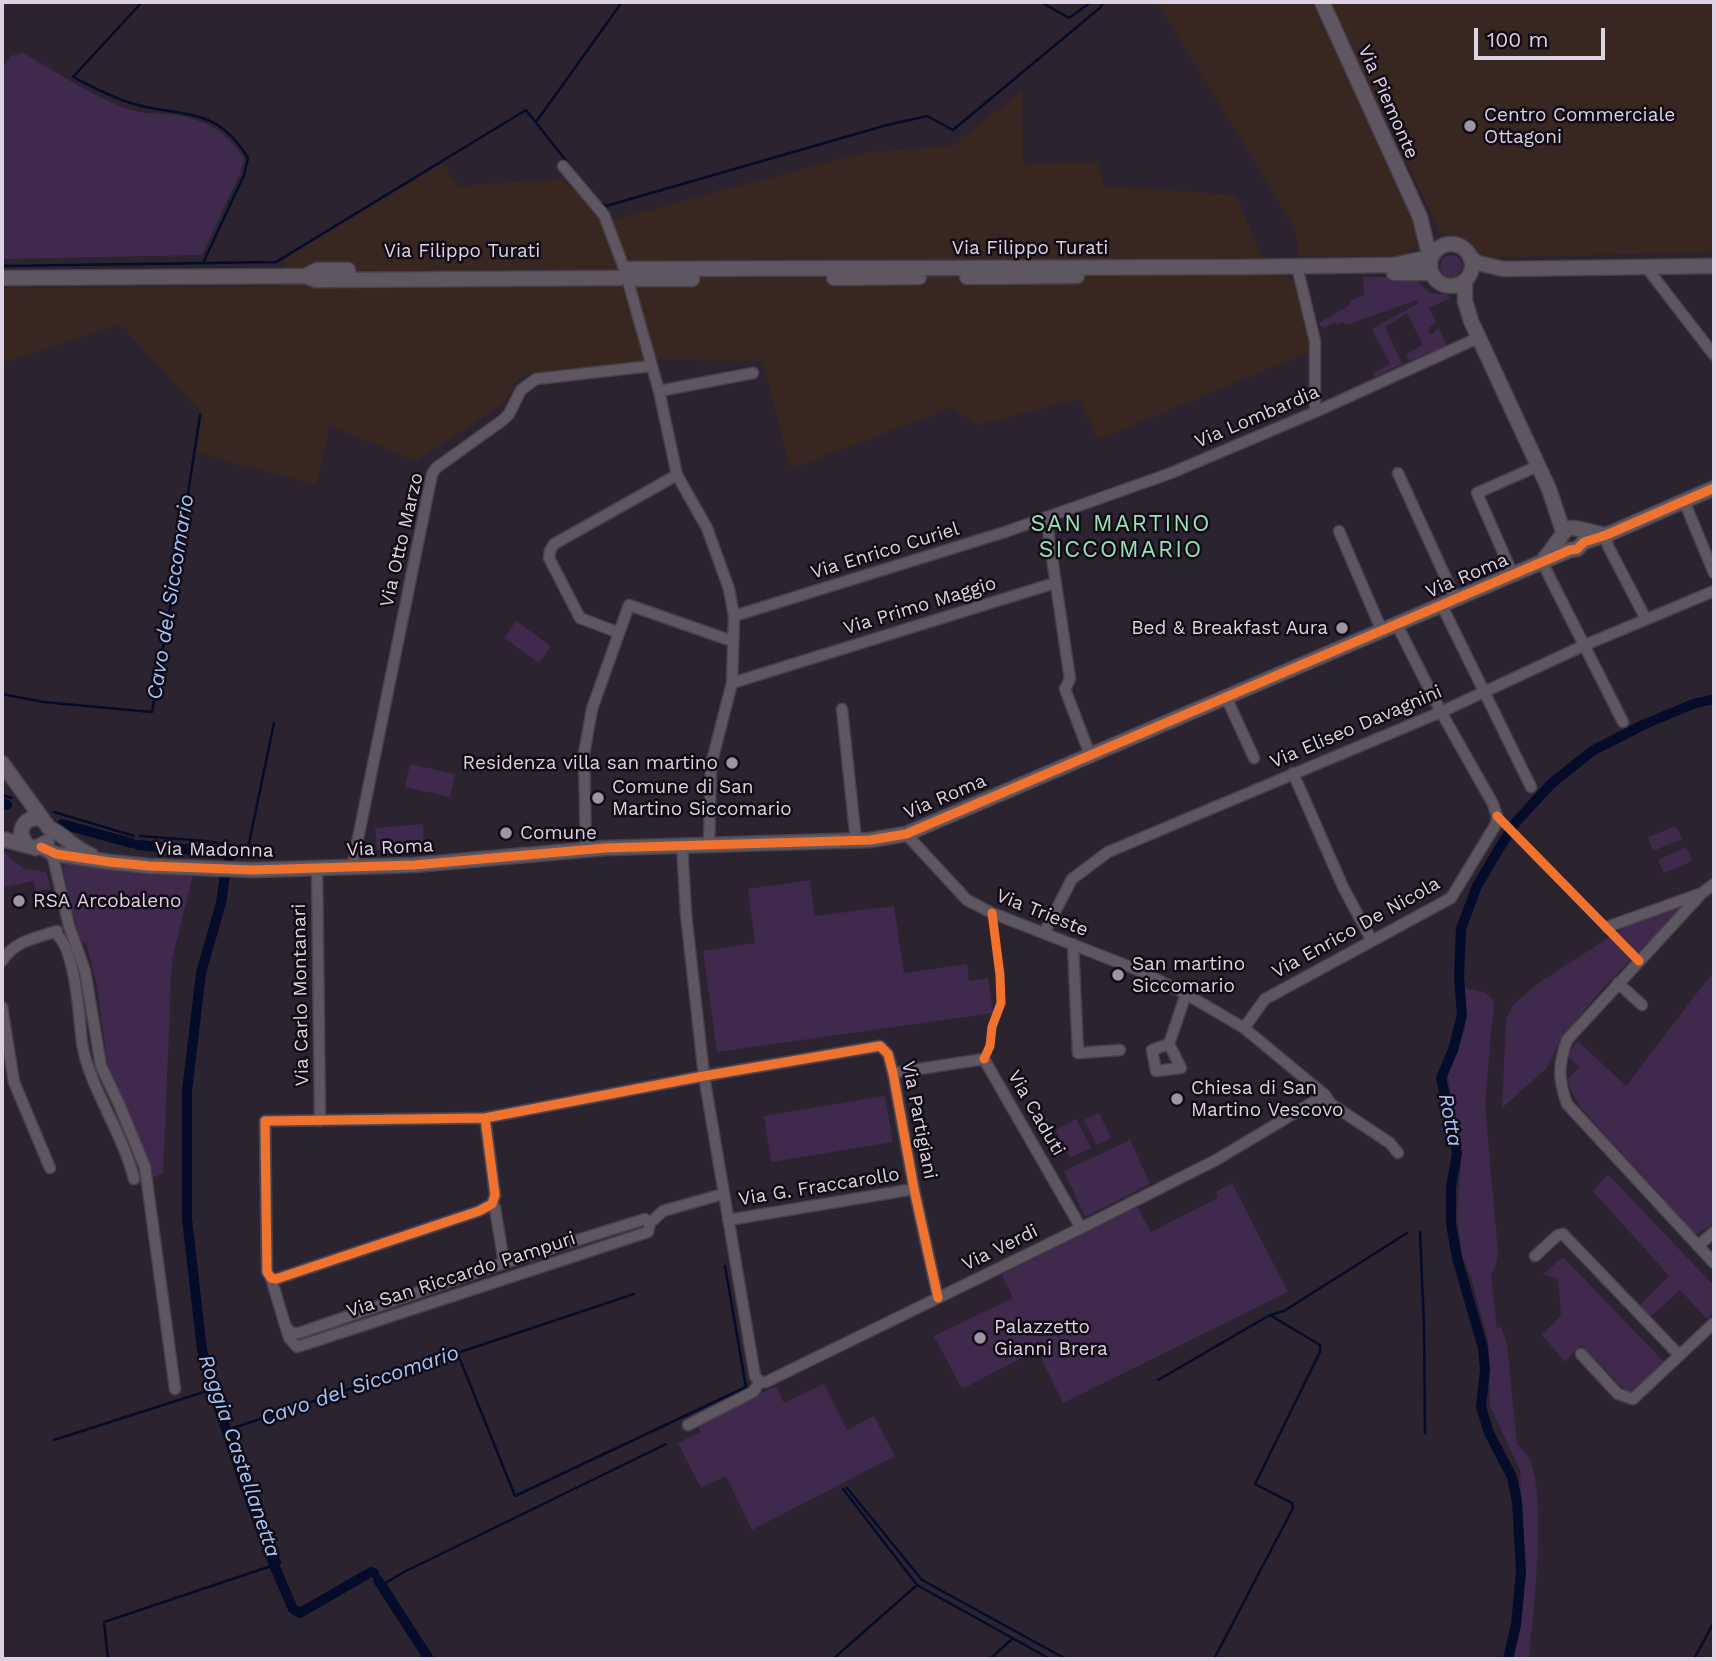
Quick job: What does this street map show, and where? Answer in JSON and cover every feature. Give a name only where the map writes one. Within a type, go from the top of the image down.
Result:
[{"type":"main road","name":"Via Piemonte","points":[[1322,2],[1420,217],[1431,256]]},
{"type":"main road","name":"Via Piemonte","points":[[1420,217],[1436,235],[1453,244]]},
{"type":"main road","points":[[1503,269],[1467,279],[1452,287],[1446,286],[1438,282],[1431,273],[1431,256],[1441,246],[1453,244],[1466,251],[1478,263],[1503,269],[1714,266]]},
{"type":"main road","name":"Via Filippo Turati","points":[[625,274],[1393,265],[1431,256]]},
{"type":"main road","points":[[1470,257],[1472,267],[1467,279],[1465,301],[1471,321],[1572,536],[1606,535],[1714,488]]},
{"type":"main road","name":"Via Filippo Turati","points":[[2,278],[305,276],[317,270],[625,274],[1431,273]]},
{"type":"main road","points":[[1446,286],[1471,321]]},
{"type":"main road","name":"Via Roma","points":[[317,868],[422,864],[709,843],[856,841],[905,834],[1513,575],[1542,562],[1572,536]]},
{"type":"main road","points":[[2,763],[41,814],[22,840],[33,846],[48,841],[35,824]]},
{"type":"main road","points":[[2,837],[35,824],[58,831],[81,852],[110,862]]},
{"type":"main road","points":[[2,837],[67,856],[110,862]]},
{"type":"main road","name":"Via Madonna","points":[[110,862],[253,870],[317,868]]},
{"type":"street","points":[[563,166],[604,215],[625,274],[659,391],[677,475],[707,528],[729,589],[734,615],[732,683],[711,765],[709,843]]},
{"type":"street","points":[[1646,267],[1714,355]]},
{"type":"street","points":[[1299,275],[1315,341],[1315,412]]},
{"type":"street","name":"Via Lombardia","points":[[1046,517],[1171,473],[1315,412],[1478,338]]},
{"type":"street","name":"Via Otto Marzo","points":[[352,867],[432,474],[436,468],[509,414],[521,390],[536,379],[651,366]]},
{"type":"street","points":[[659,391],[753,373]]},
{"type":"street","points":[[1513,575],[1477,493],[1538,466]]},
{"type":"street","points":[[1398,473],[1483,692],[1531,787]]},
{"type":"street","points":[[618,632],[580,618],[549,558],[550,551],[554,544],[677,475]]},
{"type":"street","points":[[1684,501],[1714,573]]},
{"type":"street","points":[[1046,517],[1070,679],[1065,689],[1090,755]]},
{"type":"street","name":"Via Enrico Curiel","points":[[734,615],[1046,517]]},
{"type":"street","points":[[1339,531],[1382,631]]},
{"type":"street","points":[[1606,535],[1608,546],[1646,619]]},
{"type":"street","points":[[1542,562],[1623,722]]},
{"type":"street","name":"Via Primo Maggio","points":[[732,683],[1055,583]]},
{"type":"street","name":"Via Eliseo Davagnini","points":[[1044,933],[1072,878],[1108,852],[1441,712],[1585,645],[1714,591]]},
{"type":"street","points":[[586,850],[584,754],[592,709],[629,605],[732,641]]},
{"type":"street","points":[[1397,625],[1441,712]]},
{"type":"street","points":[[1226,697],[1254,758]]},
{"type":"street","points":[[842,709],[856,841]]},
{"type":"street","name":"Via Enrico De Nicola","points":[[1244,1028],[1265,999],[1451,898],[1483,847],[1497,817],[1493,804],[1441,712]]},
{"type":"street","points":[[1293,773],[1343,887],[1372,941]]},
{"type":"street","name":"Via Trieste","points":[[905,834],[967,900],[992,913],[1138,971],[1186,994],[1244,1028],[1325,1095],[1331,1104],[1390,1143],[1398,1153]]},
{"type":"street","points":[[682,845],[686,914],[704,1076],[755,1376],[760,1382]]},
{"type":"street","points":[[33,846],[52,857],[69,926],[85,971],[101,1066],[120,1104],[145,1167],[175,1389]]},
{"type":"street","points":[[55,869],[67,856]]},
{"type":"street","name":"Via Carlo Montanari","points":[[317,868],[320,1121]]},
{"type":"street","points":[[1714,884],[1702,893],[1567,1040],[1559,1061],[1561,1089],[1567,1104],[1714,1263]]},
{"type":"street","points":[[1607,927],[1702,893]]},
{"type":"street","points":[[2,961],[9,949],[16,945],[69,926]]},
{"type":"street","points":[[53,932],[60,936],[67,950],[75,982],[83,1048],[90,1070],[125,1149],[134,1179]]},
{"type":"street","points":[[67,950],[74,939]]},
{"type":"street","points":[[1073,944],[1078,1053],[1120,1050]]},
{"type":"street","points":[[1618,983],[1642,1004]]},
{"type":"street","points":[[1169,1044],[1186,994]]},
{"type":"street","points":[[2,1007],[14,1082],[50,1168]]},
{"type":"street","name":"Via Partigiani","points":[[704,1076],[880,1046],[888,1054],[893,1073],[914,1189],[938,1298]]},
{"type":"street","name":"Via Caduti","points":[[893,1073],[984,1059],[1081,1228]]},
{"type":"street","points":[[286,1327],[267,1272],[265,1121],[485,1118],[704,1076]]},
{"type":"street","points":[[2,1084],[14,1082]]},
{"type":"street","name":"Via Verdi","points":[[688,1425],[753,1392],[760,1382],[765,1382],[938,1298],[1216,1160],[1325,1095]]},
{"type":"street","name":"Via San Riccardo Pampuri","points":[[485,1118],[495,1195],[492,1204],[507,1261]]},
{"type":"street","name":"Via G. Fraccarollo","points":[[728,1220],[914,1189]]},
{"type":"street","name":"Via San Riccardo Pampuri","points":[[286,1327],[289,1338],[297,1347],[649,1232],[650,1223],[663,1211],[723,1194]]},
{"type":"street","points":[[271,1278],[276,1279],[467,1216],[492,1204]]},
{"type":"street","name":"Via San Riccardo Pampuri","points":[[286,1327],[292,1333],[299,1334],[491,1269],[507,1261],[645,1219],[650,1223]]},
{"type":"street","points":[[1698,1246],[1714,1232]]},
{"type":"street","points":[[1535,1256],[1558,1235],[1563,1234],[1679,1355]]},
{"type":"street","points":[[507,1261],[517,1276]]},
{"type":"street","points":[[491,1269],[496,1282]]},
{"type":"street","points":[[1581,1354],[1618,1394],[1633,1399],[1714,1323]]},
{"type":"shaded area","points":[[1157,2],[1315,2],[1421,238],[1405,257],[1298,256],[1296,233],[1281,205]]},
{"type":"shaded area","points":[[1330,2],[1714,2],[1714,252],[1477,258],[1465,244],[1440,232]]},
{"type":"shaded area","points":[[23,53],[122,107],[201,122],[221,133],[237,149],[244,159],[239,176],[202,255],[2,259],[2,69],[11,56]]},
{"type":"shaded area","points":[[1022,91],[1023,164],[1097,162],[1104,186],[1236,195],[1262,257],[1298,284],[1312,351],[1098,440],[1079,399],[979,425],[951,408],[791,469],[762,362],[658,359],[526,375],[518,379],[505,403],[415,461],[330,426],[316,485],[196,453],[203,414],[120,324],[2,363],[2,288],[282,286],[286,258],[443,163],[458,186],[560,179],[614,219],[863,153],[953,145]]},
{"type":"shaded area","points":[[1451,255],[1459,258],[1462,266],[1459,274],[1451,277],[1443,274],[1440,266],[1443,258]]},
{"type":"shaded area","points":[[1363,277],[1412,277],[1430,292],[1446,293],[1450,298],[1429,308],[1436,322],[1427,330],[1431,335],[1438,328],[1448,348],[1439,352],[1432,351],[1409,361],[1406,354],[1423,345],[1407,313],[1385,327],[1402,364],[1375,377],[1373,373],[1390,364],[1372,329],[1419,303],[1417,300],[1346,325],[1343,322],[1337,325],[1335,322],[1324,328],[1319,326],[1319,323],[1350,305],[1351,300],[1364,295]]},
{"type":"shaded area","points":[[516,621],[551,646],[539,663],[504,638]]},
{"type":"shaded area","points":[[410,764],[455,774],[450,797],[405,787]]},
{"type":"shaded area","points":[[423,824],[424,846],[377,850],[375,828]]},
{"type":"shaded area","points":[[1676,826],[1682,839],[1653,851],[1648,837]]},
{"type":"shaded area","points":[[1686,847],[1692,861],[1664,873],[1658,860]]},
{"type":"shaded area","points":[[2,849],[25,869],[46,872],[51,889],[36,891],[33,881],[5,887]]},
{"type":"shaded area","points":[[65,862],[130,873],[193,876],[172,960],[163,1173],[152,1178],[143,1146],[108,1067],[96,981],[86,943],[82,943],[65,888],[63,868]]},
{"type":"shaded area","points":[[810,880],[815,916],[894,906],[904,973],[967,964],[969,981],[988,978],[993,1013],[717,1052],[703,951],[755,943],[748,889]]},
{"type":"shaded area","points":[[1685,904],[1601,990],[1560,1040],[1547,1068],[1502,1108],[1506,1019],[1513,1005],[1537,984],[1636,920]]},
{"type":"shaded area","points":[[1714,971],[1714,1224],[1696,1234],[1580,1107],[1570,1089],[1568,1079],[1579,1067],[1567,1055],[1578,1041],[1626,1086]]},
{"type":"shaded area","points":[[1464,988],[1484,992],[1494,1001],[1485,1105],[1498,1253],[1491,1275],[1497,1329],[1501,1326],[1507,1344],[1517,1445],[1528,1457],[1534,1473],[1537,1497],[1538,1555],[1529,1659],[1513,1659],[1520,1627],[1524,1564],[1520,1470],[1490,1406],[1488,1341],[1471,1277],[1462,1256],[1457,1216],[1461,1163],[1448,1077],[1449,1064],[1465,1030]]},
{"type":"shaded area","points":[[885,1096],[893,1142],[771,1162],[764,1116]]},
{"type":"shaded area","points":[[1099,1113],[1111,1138],[1097,1145],[1084,1120]]},
{"type":"shaded area","points":[[1076,1119],[1091,1148],[1070,1158],[1056,1130]]},
{"type":"shaded area","points":[[1130,1140],[1150,1184],[1085,1217],[1064,1171]]},
{"type":"shaded area","points":[[1608,1174],[1714,1286],[1714,1312],[1707,1319],[1680,1290],[1646,1321],[1635,1310],[1669,1276],[1593,1191]]},
{"type":"shaded area","points":[[1232,1183],[1288,1292],[1063,1403],[1037,1350],[962,1389],[934,1336],[1013,1298],[1002,1274],[1137,1207],[1151,1232],[1218,1198],[1216,1192]]},
{"type":"shaded area","points":[[1563,1257],[1664,1362],[1630,1395],[1581,1345],[1565,1362],[1542,1335],[1561,1316],[1558,1279],[1543,1274]]},
{"type":"shaded area","points":[[824,1384],[847,1430],[874,1416],[895,1456],[752,1530],[726,1476],[701,1488],[678,1443],[701,1432],[697,1425],[776,1386],[784,1403]]},
{"type":"waterway","name":"Cavo del Siccomario","points":[[142,2],[73,77],[126,102],[211,121],[236,141],[248,158],[244,175],[204,261]]},
{"type":"waterway","points":[[536,122],[622,2]]},
{"type":"waterway","points":[[1041,2],[1069,18],[1091,2]]},
{"type":"waterway","points":[[598,201],[606,206],[887,125],[927,116],[953,130],[1101,7],[1103,2]]},
{"type":"waterway","name":"Cavo del Siccomario","points":[[2,266],[276,262],[526,110],[583,182]]},
{"type":"waterway","name":"Cavo del Siccomario","points":[[2,694],[43,702],[152,712],[200,415]]},
{"type":"waterway","name":"Rotta","points":[[1508,1659],[1516,1625],[1521,1571],[1517,1502],[1512,1477],[1489,1433],[1481,1407],[1485,1370],[1483,1348],[1457,1258],[1451,1224],[1451,1187],[1457,1153],[1441,1078],[1453,1050],[1462,1015],[1459,977],[1461,929],[1477,886],[1500,847],[1516,822],[1551,784],[1592,751],[1645,724],[1693,704],[1714,699]]},
{"type":"waterway","name":"Cavo del Siccomario","points":[[140,836],[205,841],[248,848],[274,723]]},
{"type":"waterway","name":"Cavo del Siccomario","points":[[2,795],[11,798]]},
{"type":"waterway","name":"Roggia Castellanetta","points":[[2,803],[7,805]]},
{"type":"waterway","name":"Cavo del Siccomario","points":[[54,812],[134,836]]},
{"type":"waterway","name":"Roggia Castellanetta","points":[[62,824],[131,843]]},
{"type":"waterway","name":"Roggia Castellanetta","points":[[138,845],[228,853],[229,858]]},
{"type":"waterway","name":"Roggia Castellanetta","points":[[225,875],[221,903],[201,973],[187,1091],[187,1219],[202,1350],[243,1481],[293,1609],[300,1613],[371,1572],[374,1573]]},
{"type":"waterway","name":"Cavo del Siccomario","points":[[1420,1232],[1425,1433]]},
{"type":"waterway","name":"Cavo del Siccomario","points":[[1158,1380],[1270,1315],[1284,1311],[1407,1233]]},
{"type":"waterway","points":[[457,1352],[515,1496],[746,1387],[725,1266]]},
{"type":"waterway","name":"Cavo del Siccomario","points":[[108,1659],[104,1622],[280,1563],[233,1428],[634,1294]]},
{"type":"waterway","name":"Cavo del Siccomario","points":[[1214,1659],[1293,1508],[1292,1503],[1255,1484],[1320,1352],[1320,1345],[1270,1315]]},
{"type":"waterway","points":[[54,1440],[213,1389]]},
{"type":"waterway","points":[[382,1585],[666,1444]]},
{"type":"waterway","name":"Cavo del Siccomario","points":[[847,1488],[922,1580],[1066,1659]]},
{"type":"waterway","name":"Cavo del Siccomario","points":[[843,1489],[917,1585],[1050,1659]]},
{"type":"waterway","name":"Roggia Castellanetta","points":[[378,1580],[429,1659]]},
{"type":"waterway","name":"Cavo del Siccomario","points":[[833,1659],[917,1585]]},
{"type":"waterway","points":[[1694,1659],[1714,1622]]},
{"type":"waterway","name":"Cavo del Siccomario","points":[[990,1659],[1012,1639]]},
{"type":"cycle path","points":[[41,847],[56,854],[110,862],[253,870],[414,865],[605,848],[870,840],[906,834],[1577,549],[1584,542],[1714,488]]},
{"type":"cycle path","points":[[1497,816],[1639,961]]},
{"type":"cycle path","points":[[984,1059],[1001,1003],[992,913]]},
{"type":"cycle path","points":[[485,1118],[495,1195],[492,1204],[479,1211],[276,1279],[271,1278],[267,1272],[265,1121],[485,1118],[880,1046],[888,1054],[893,1073],[914,1189],[938,1298]]},
{"type":"place","name":"Centro Commerciale Ottagoni","points":[[1470,126]]},
{"type":"place","name":"Bed & Breakfast Aura","points":[[1342,628]]},
{"type":"place","name":"Residenza villa san martino","points":[[732,763]]},
{"type":"place","name":"Comune di San Martino Siccomario","points":[[598,798]]},
{"type":"place","name":"Comune","points":[[506,833]]},
{"type":"place","name":"RSA Arcobaleno","points":[[19,901]]},
{"type":"place","name":"San martino Siccomario","points":[[1118,975]]},
{"type":"place","name":"Chiesa di San Martino Vescovo","points":[[1177,1099]]},
{"type":"place","name":"Palazzetto Gianni Brera","points":[[980,1338]]},
{"type":"district","name":"SAN MARTINO SICCOMARIO","points":[[1121,537]]}]
